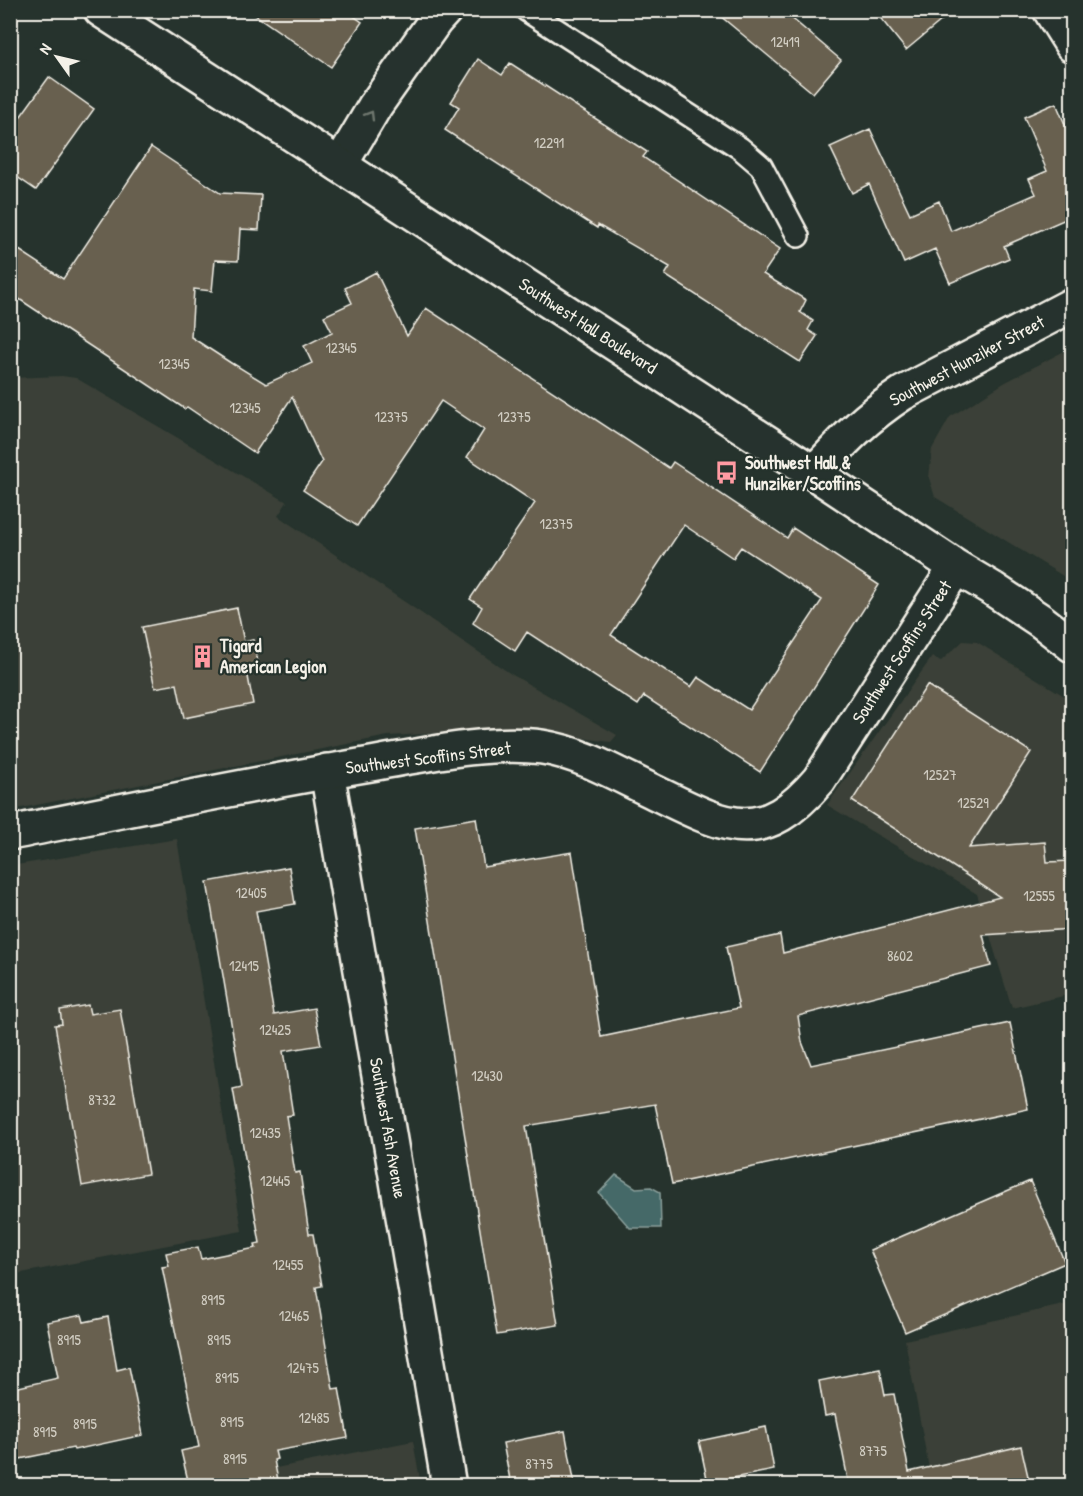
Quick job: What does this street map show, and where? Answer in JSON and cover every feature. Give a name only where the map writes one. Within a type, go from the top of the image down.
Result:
[{"type":"street","name":"Southwest Hall Boulevard","points":[[101,10],[1041,621],[1072,645]]},
{"type":"street","points":[[340,165],[375,106],[445,10]]},
{"type":"street","points":[[1050,10],[1072,45]]},
{"type":"street","name":"Southwest Hunziker Street","points":[[814,473],[857,427],[878,409],[903,393],[1072,305]]},
{"type":"street","name":"Southwest Scoffins Street","points":[[10,834],[327,771],[475,749],[517,746],[543,747],[569,754],[716,820],[737,826],[763,823],[785,813],[804,798],[819,780],[956,567]]},
{"type":"street","name":"Southwest Ash Avenue","points":[[327,771],[448,1485]]},
{"type":"lane","points":[[526,10],[740,148],[761,166],[798,236]]},
{"type":"shaded area","points":[[1072,347],[1072,587],[1063,576],[935,497],[929,478],[932,449],[950,417],[1004,383]]},
{"type":"shaded area","points":[[62,376],[76,378],[287,502],[278,516],[511,674],[617,735],[611,742],[516,729],[388,736],[11,810],[10,378]]},
{"type":"shaded area","points":[[963,641],[977,642],[1066,697],[1072,705],[1072,994],[1012,1008],[977,894],[827,805],[932,657],[941,661]]},
{"type":"shaded area","points":[[177,839],[242,1231],[11,1275],[10,866]]},
{"type":"shaded area","points":[[1072,1303],[1072,1485],[932,1485],[905,1340]]},
{"type":"shaded area","points":[[413,1441],[421,1485],[181,1486],[286,1466]]},
{"type":"water","points":[[616,1175],[636,1188],[651,1187],[660,1192],[661,1228],[630,1228],[599,1193]]},
{"type":"building","points":[[248,10],[345,10],[362,22],[331,67]]},
{"type":"building","points":[[713,10],[782,10],[841,60],[813,93]]},
{"type":"building","points":[[874,10],[954,10],[906,50]]},
{"type":"building","points":[[478,59],[502,75],[510,63],[647,152],[643,157],[780,249],[763,274],[806,300],[800,312],[813,321],[808,330],[817,336],[800,362],[665,275],[670,267],[598,225],[597,228],[445,130],[459,107],[451,102]]},
{"type":"building","points":[[49,77],[94,109],[36,190],[10,172],[10,131]]},
{"type":"building","points":[[1056,103],[1072,141],[1072,228],[1068,218],[1004,246],[1009,258],[950,283],[935,249],[904,263],[869,184],[852,193],[830,147],[870,129],[910,214],[939,201],[951,231],[1036,194],[1029,179],[1047,171],[1024,117]]},
{"type":"building","points":[[151,147],[220,193],[261,195],[259,230],[240,229],[238,261],[215,260],[212,291],[194,289],[191,337],[234,365],[266,384],[312,363],[304,346],[332,332],[324,316],[352,303],[345,288],[376,272],[407,336],[426,308],[669,468],[673,462],[787,538],[793,528],[879,585],[760,772],[644,696],[638,705],[527,632],[515,651],[473,623],[482,607],[470,599],[535,503],[467,457],[484,430],[441,401],[357,526],[303,490],[322,462],[292,397],[255,453],[10,293],[10,244],[63,279]],"holes":[[[684,525],[733,558],[741,547],[822,600],[749,710],[698,677],[691,687],[611,635]]]},
{"type":"building","name":"Tigard American Legion","points":[[237,608],[244,642],[253,640],[259,669],[247,671],[253,704],[184,718],[177,684],[155,688],[142,627]]},
{"type":"building","points":[[927,685],[1031,752],[969,848],[1045,842],[1047,862],[1072,861],[1072,929],[983,935],[991,966],[798,1016],[802,1042],[811,1065],[1010,1023],[1028,1109],[672,1184],[655,1104],[526,1126],[558,1325],[497,1335],[415,828],[476,818],[484,867],[572,852],[601,1037],[739,1008],[726,947],[780,935],[783,953],[1000,897],[852,801]]},
{"type":"building","points":[[289,867],[295,904],[256,911],[274,1015],[314,1008],[321,1045],[283,1051],[293,1115],[286,1116],[295,1173],[300,1172],[309,1234],[313,1234],[322,1286],[316,1287],[333,1389],[339,1388],[348,1438],[275,1451],[277,1459],[274,1460],[279,1485],[189,1485],[181,1451],[199,1447],[162,1267],[169,1266],[166,1253],[198,1247],[201,1259],[256,1248],[255,1244],[260,1243],[233,1089],[242,1087],[207,882]]},
{"type":"building","points":[[88,1005],[90,1014],[120,1009],[148,1174],[82,1186],[55,1025],[62,1024],[60,1010]]},
{"type":"building","points":[[1030,1181],[1065,1263],[905,1332],[870,1250]]},
{"type":"building","points":[[82,1315],[84,1322],[108,1317],[117,1370],[129,1367],[143,1435],[10,1461],[10,1389],[58,1378],[47,1322]]},
{"type":"building","points":[[880,1369],[885,1395],[894,1394],[909,1472],[1021,1446],[1030,1485],[849,1485],[835,1414],[825,1416],[819,1381]]},
{"type":"building","points":[[766,1427],[774,1470],[708,1483],[699,1441]]},
{"type":"building","points":[[565,1431],[575,1485],[511,1485],[503,1443]]},
{"type":"place","name":"Southwest Hall & Hunziker/Scoffins","points":[[727,473]]},
{"type":"place","name":"Tigard American Legion","points":[[202,656]]}]
